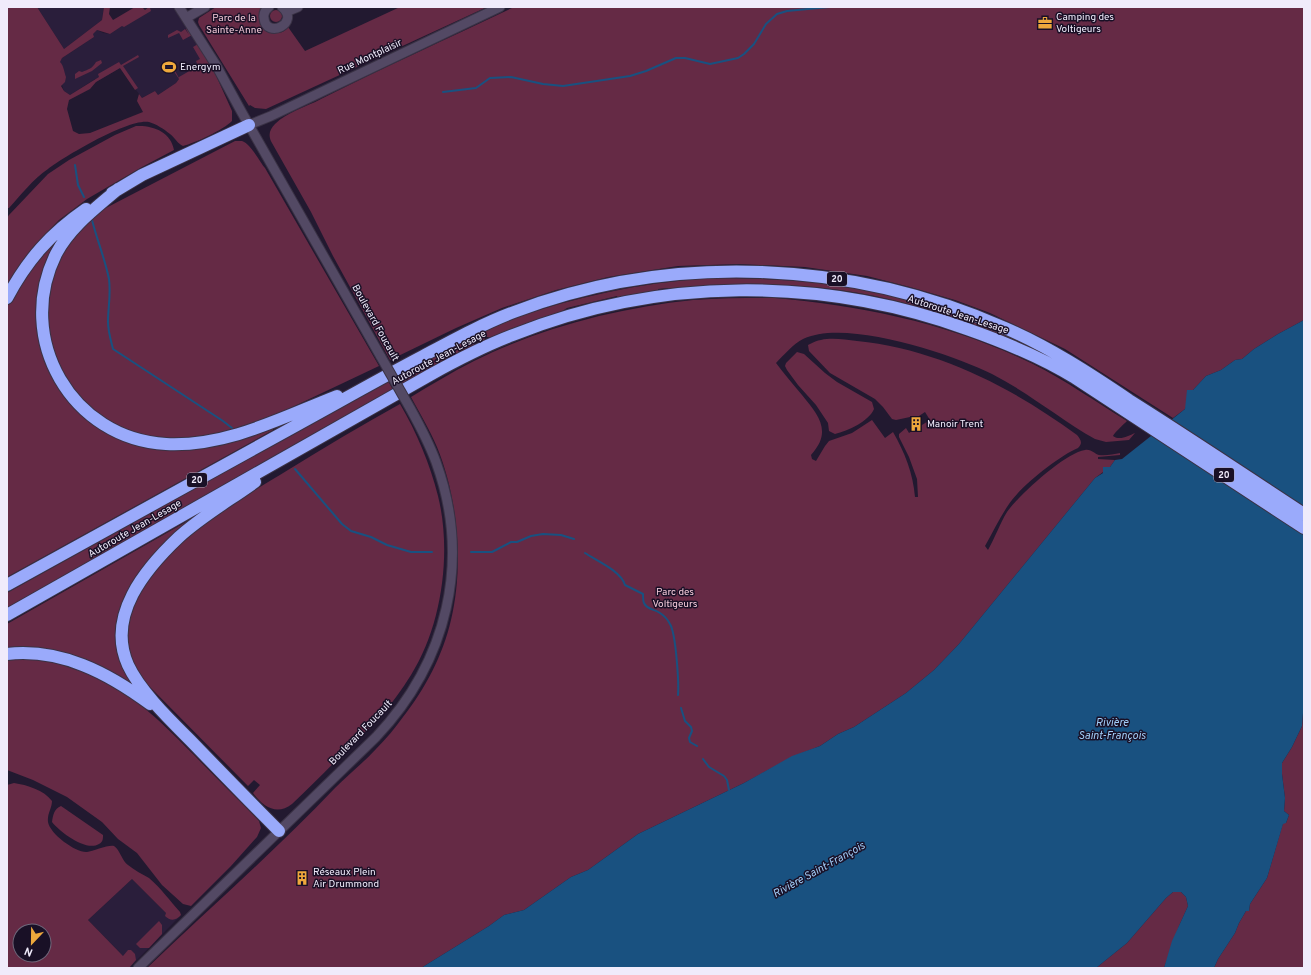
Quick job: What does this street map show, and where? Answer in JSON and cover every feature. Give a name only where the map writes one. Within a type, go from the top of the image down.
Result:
[{"type":"highway","points":[[7,298],[30,261],[54,234],[74,217],[142,175],[249,125]]},
{"type":"highway","points":[[118,189],[79,223],[61,246],[48,275],[43,305],[42,320],[44,334],[49,356],[57,374],[75,400],[99,422],[122,434],[147,442],[173,444],[208,441],[229,437],[259,427],[386,376]]},
{"type":"highway","name":"Autoroute Jean-Lesage","points":[[7,585],[386,376],[496,319],[527,307],[567,295],[628,281],[680,274],[718,272],[765,272],[816,276],[875,286],[923,298],[969,313],[1012,331],[1055,353],[1304,528]]},
{"type":"highway","name":"Autoroute Jean-Lesage","points":[[7,615],[461,358],[521,331],[578,313],[628,302],[681,294],[736,290],[785,291],[849,298],[904,309],[950,323],[1000,341],[1044,360],[1149,418],[1304,514]]},
{"type":"highway","points":[[279,831],[166,715],[134,675],[126,660],[121,637],[126,608],[135,590],[159,557],[185,532],[316,439]]},
{"type":"highway","points":[[7,654],[47,654],[84,665],[117,681],[166,715]]},
{"type":"street","name":"Boulevard Foucault","points":[[138,968],[376,737],[395,716],[417,683],[432,654],[447,604],[452,550],[450,521],[444,488],[427,440],[216,65],[179,7]]},
{"type":"street","points":[[186,18],[205,7]]},
{"type":"street","points":[[269,7],[265,12],[264,20],[268,26],[275,29],[283,26],[287,20],[284,10],[298,7]]},
{"type":"street","name":"Rue Montplaisir","points":[[249,125],[500,7]]},
{"type":"shaded area","points":[[37,7],[104,7],[102,20],[64,49]]},
{"type":"shaded area","points":[[149,7],[173,7],[208,61],[179,79],[176,83],[158,95],[155,91],[142,98],[120,68],[96,82],[95,79],[70,95],[64,91],[56,67],[62,58],[94,37],[92,34],[97,30],[110,34]]},
{"type":"shaded area","points":[[132,879],[166,913],[178,918],[131,966],[88,920]]},
{"type":"green space","points":[[7,7],[37,7],[64,49],[102,20],[104,7],[110,7],[109,14],[113,20],[135,7],[142,7],[145,10],[152,7],[150,8],[151,11],[110,34],[97,30],[93,34],[94,37],[62,58],[60,62],[66,77],[65,82],[61,86],[64,91],[70,95],[99,77],[98,74],[119,62],[121,65],[138,55],[139,57],[123,66],[138,88],[135,90],[120,68],[96,82],[90,89],[69,100],[67,109],[73,131],[79,134],[90,133],[143,112],[137,101],[139,94],[142,98],[155,91],[158,95],[176,83],[179,79],[173,70],[174,69],[179,78],[198,66],[196,61],[200,59],[193,47],[198,44],[214,71],[232,111],[232,121],[209,136],[183,146],[168,132],[152,123],[140,122],[127,126],[97,139],[56,163],[37,177],[9,208],[7,208]]},
{"type":"green space","name":"Parc de la Sainte-Anne","points":[[216,7],[263,7],[271,32],[276,33],[285,31],[288,27],[305,51],[400,7],[487,7],[266,109],[249,106],[199,25],[199,18]]},
{"type":"green space","points":[[514,7],[1304,7],[1304,320],[1254,349],[1242,359],[1235,360],[1221,370],[1206,376],[1193,390],[1185,409],[1173,418],[1065,349],[990,313],[955,300],[867,276],[805,267],[739,264],[678,266],[608,277],[556,290],[502,308],[456,328],[390,360],[333,256],[311,212],[272,143],[270,131],[280,120],[291,113]]},
{"type":"green space","points":[[278,10],[281,11],[281,21],[274,22],[271,21],[270,14],[271,11]]},
{"type":"green space","points":[[187,28],[192,35],[183,40],[179,33],[168,38],[168,35],[177,30],[181,32],[185,29],[189,35],[186,29]]},
{"type":"green space","points":[[101,60],[102,63],[92,71],[75,79],[75,74],[79,71],[82,72],[88,69],[96,62]]},
{"type":"green space","points":[[136,126],[155,128],[165,134],[174,150],[87,199],[59,220],[37,243],[15,273],[7,287],[7,218],[9,215],[48,174],[69,160],[115,135]]},
{"type":"green space","points":[[235,141],[245,142],[255,153],[265,168],[379,366],[265,420],[231,430],[180,439],[131,433],[94,412],[68,384],[53,348],[49,330],[48,311],[52,281],[62,252],[75,234],[102,210]]},
{"type":"green space","points":[[67,231],[39,311],[74,404],[153,447],[273,426],[273,430],[7,577],[7,307],[18,286],[42,250]]},
{"type":"green space","points":[[710,278],[822,283],[888,294],[934,307],[1008,335],[1007,338],[960,320],[912,305],[852,292],[822,288],[761,285],[731,285],[670,290],[668,288],[658,289],[658,292],[618,298],[617,296],[567,308],[561,312],[491,337],[485,337],[484,341],[482,342],[480,339],[475,342],[473,346],[403,384],[398,376],[480,332],[501,323],[552,306],[630,288],[683,280]]},
{"type":"green space","name":"Parc des Voltigeurs","points":[[724,298],[775,298],[809,301],[875,312],[907,319],[971,338],[1002,350],[1045,370],[1127,421],[1113,436],[1121,438],[1135,433],[1129,440],[1106,442],[1095,439],[1019,389],[992,374],[952,357],[898,341],[845,333],[822,334],[803,339],[792,347],[776,363],[813,409],[821,424],[821,438],[818,446],[811,455],[812,459],[816,461],[829,441],[852,433],[872,420],[885,438],[893,432],[908,463],[915,497],[918,497],[917,479],[899,434],[906,428],[909,433],[930,420],[925,412],[913,420],[910,417],[896,420],[892,419],[875,399],[830,373],[809,351],[808,345],[815,341],[839,339],[887,345],[917,352],[973,373],[1001,387],[1052,418],[1080,438],[1081,445],[1078,448],[1061,458],[1031,480],[1009,504],[985,546],[988,550],[1007,512],[1021,496],[1055,466],[1076,453],[1085,450],[1089,450],[1099,455],[1120,453],[1120,455],[1098,457],[1098,459],[1115,460],[1110,467],[1095,478],[959,644],[934,670],[906,693],[854,727],[838,734],[820,746],[792,757],[744,783],[638,834],[588,870],[571,877],[524,910],[504,915],[421,968],[147,968],[266,857],[380,745],[419,695],[438,659],[448,633],[455,599],[458,555],[457,532],[450,488],[444,467],[437,447],[411,397],[474,361],[500,349],[526,338],[581,321],[637,308],[693,300]]},
{"type":"green space","points":[[797,352],[804,354],[837,382],[872,402],[874,409],[868,418],[846,431],[835,434],[829,431],[828,423],[816,405],[798,385],[785,366]]},
{"type":"green space","points":[[388,381],[393,390],[7,608],[7,593]]},
{"type":"green space","points":[[400,404],[412,426],[427,460],[435,484],[442,518],[444,564],[437,612],[430,634],[422,656],[411,675],[393,701],[374,723],[292,804],[281,809],[271,808],[261,802],[253,793],[260,785],[254,780],[248,786],[145,682],[135,665],[126,640],[128,621],[144,586],[160,565],[178,546],[199,528],[244,497]]},
{"type":"green space","points":[[193,518],[184,528],[118,623],[140,691],[109,673],[7,650],[7,624]]},
{"type":"green space","points":[[17,658],[48,661],[77,668],[96,676],[124,693],[149,712],[172,733],[259,821],[261,828],[257,837],[231,866],[191,906],[183,904],[162,885],[137,853],[118,839],[102,822],[67,797],[33,780],[7,770],[7,659]]},
{"type":"green space","points":[[1304,700],[1304,968],[1214,968],[1246,911],[1249,911],[1250,904],[1267,878],[1283,823],[1286,823],[1289,815],[1284,811],[1285,798],[1282,763],[1302,726]]},
{"type":"green space","points":[[14,783],[35,789],[49,797],[52,801],[48,822],[53,832],[64,842],[70,846],[87,852],[114,846],[124,861],[135,870],[149,878],[161,890],[181,915],[175,919],[167,918],[165,916],[166,913],[132,879],[88,920],[123,956],[128,950],[131,950],[135,954],[136,960],[129,968],[7,968],[7,785]]},
{"type":"green space","points":[[61,806],[103,835],[101,842],[94,846],[87,845],[74,840],[61,831],[52,822],[55,811]]},
{"type":"green space","points":[[1173,892],[1181,892],[1186,897],[1188,906],[1164,968],[1096,968],[1127,943]]},
{"type":"green space","points":[[159,921],[162,925],[162,934],[149,948],[140,948],[136,944]]},
{"type":"water","name":"Rivière Saint-François","points":[[1304,320],[1304,700],[1302,726],[1282,763],[1285,798],[1284,811],[1289,815],[1286,823],[1283,824],[1267,878],[1250,904],[1249,911],[1246,911],[1214,968],[1164,968],[1172,941],[1188,906],[1186,897],[1181,892],[1173,892],[1127,943],[1096,968],[421,968],[504,915],[524,910],[571,877],[588,870],[638,834],[744,783],[792,756],[820,746],[838,734],[854,727],[906,693],[934,670],[959,644],[1095,478],[1103,473],[1103,467],[1110,467],[1115,460],[1122,459],[1185,409],[1187,390],[1193,390],[1206,376],[1221,370],[1235,360],[1242,359],[1254,349]]},
{"type":"waterway","points":[[443,92],[476,88],[490,78],[511,77],[543,84],[563,86],[630,76],[676,58],[685,58],[710,64],[738,58],[754,44],[766,24],[777,14],[787,11],[829,7]]},
{"type":"waterway","points":[[75,165],[78,185],[84,197]]},
{"type":"waterway","points":[[92,220],[109,279],[110,291],[108,325],[113,349],[232,428]]},
{"type":"waterway","points":[[295,469],[342,524],[351,531],[371,537],[387,545],[411,552],[432,552]]},
{"type":"waterway","points":[[471,552],[492,552],[511,542],[517,542],[531,536],[543,534],[561,535],[574,539]]},
{"type":"waterway","points":[[585,553],[614,571],[623,580],[625,585],[643,594],[643,601],[645,605],[660,613],[669,622],[674,638],[678,695]]},
{"type":"waterway","points":[[681,708],[685,721],[691,727],[692,731],[689,738],[690,742],[697,746]]},
{"type":"waterway","points":[[703,759],[709,767],[724,776],[727,780],[729,790]]},
{"type":"place","name":"Camping des Voltigeurs","points":[[1045,23]]},
{"type":"place","name":"Energym","points":[[169,67]]},
{"type":"place","name":"Manoir Trent","points":[[916,424]]},
{"type":"place","name":"Réseaux Plein Air Drummond","points":[[302,878]]}]
